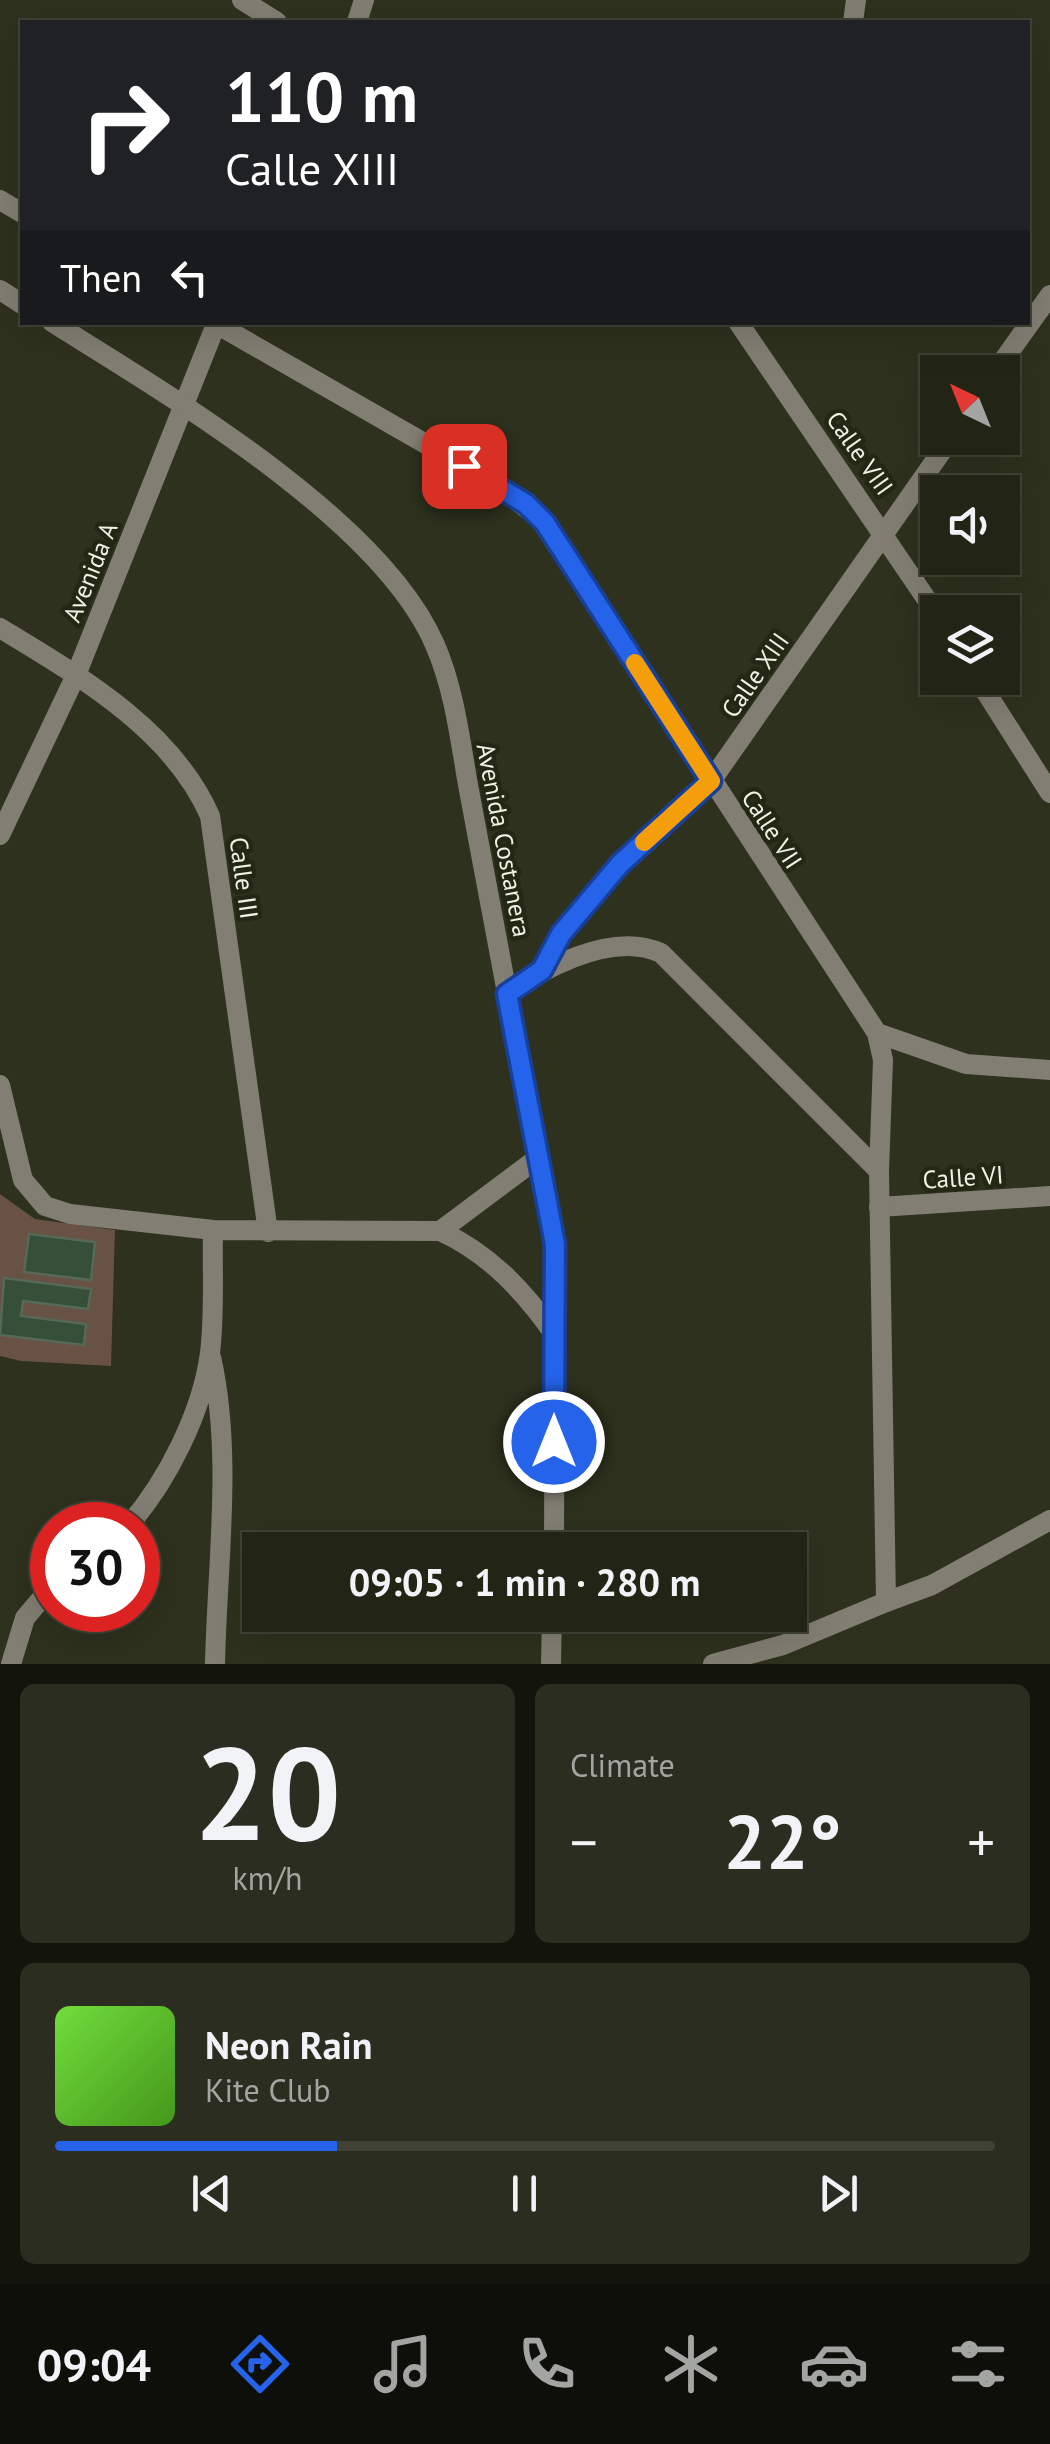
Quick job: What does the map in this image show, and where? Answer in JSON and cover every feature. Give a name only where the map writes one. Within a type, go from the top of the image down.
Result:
[{"type":"street","points":[[242,0],[275,20]]},
{"type":"street","points":[[1030,321],[1049,294]]},
{"type":"street","name":"Avenida Costanera","points":[[57,325],[184,405],[328,514],[381,561],[413,600],[436,648],[454,711],[555,1244],[554,1532]]},
{"type":"street","name":"Avenida A","points":[[0,835],[76,675],[214,325]]},
{"type":"street","name":"Calle VII","points":[[218,325],[526,504],[545,523],[877,1033]]},
{"type":"street","name":"Calle VIII","points":[[740,325],[925,595]]},
{"type":"street","points":[[1006,355],[1027,325]]},
{"type":"street","name":"Calle XIII","points":[[542,970],[561,934],[620,864],[711,781],[939,455]]},
{"type":"street","name":"Calle III","points":[[0,628],[76,675],[170,751],[194,780],[210,816],[268,1232]]},
{"type":"street","points":[[988,695],[1050,794]]},
{"type":"street","points":[[507,994],[542,970],[620,946],[646,946],[661,953],[879,1171]]},
{"type":"street","points":[[877,1033],[966,1064],[1050,1070]]},
{"type":"street","points":[[877,1033],[883,1060],[879,1207],[886,1602]]},
{"type":"street","points":[[0,1085],[23,1180],[45,1206],[70,1214],[213,1230],[440,1231],[468,1244],[502,1272],[526,1295],[555,1335]]},
{"type":"street","points":[[440,1231],[539,1157]]},
{"type":"street","name":"Calle VI","points":[[879,1207],[1050,1196]]},
{"type":"street","points":[[213,1230],[210,1353],[216,1382],[220,1461],[215,1664]]},
{"type":"street","points":[[146,1502],[188,1427],[210,1353]]},
{"type":"street","points":[[712,1664],[783,1645],[932,1585],[1050,1520]]},
{"type":"street","points":[[11,1664],[30,1612]]},
{"type":"street","points":[[551,1664],[552,1632]]},
{"type":"shaded area","points":[[0,1194],[35,1219],[115,1230],[111,1366],[21,1361],[0,1356]]},
{"type":"building","points":[[29,1234],[95,1242],[91,1280],[24,1272]]},
{"type":"building","points":[[4,1278],[91,1289],[88,1309],[23,1301],[21,1316],[86,1324],[84,1345],[0,1335]]},
{"type":"slow traffic","points":[[635,663],[711,781],[644,842]]},
{"type":"route","points":[[464,466],[526,504],[545,523],[711,781],[620,864],[561,934],[542,970],[507,994],[555,1244],[554,1442]]}]
